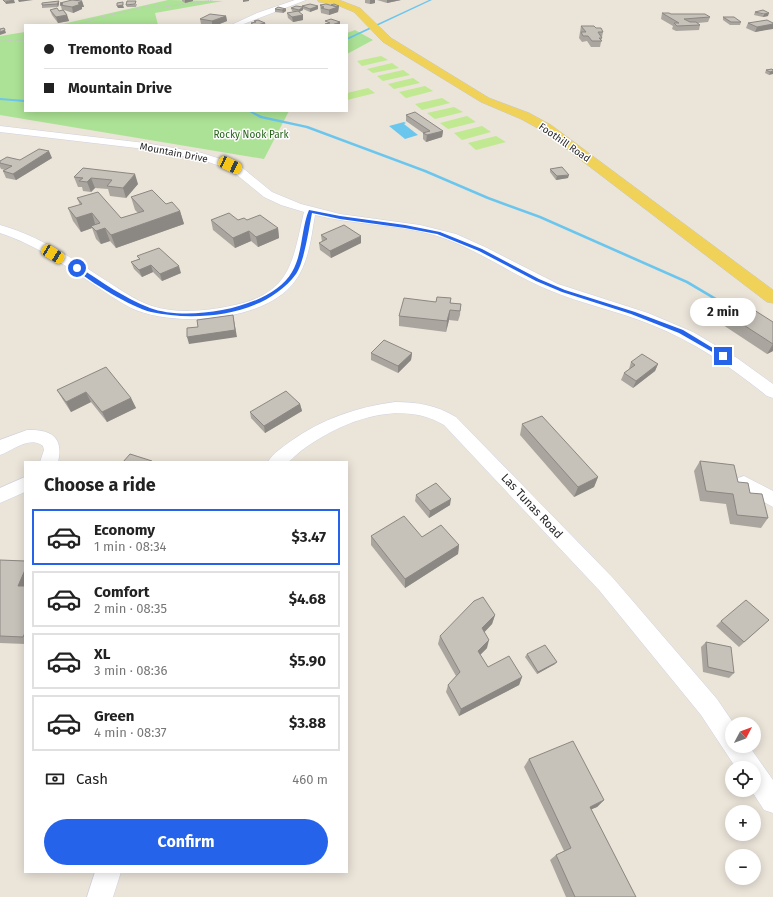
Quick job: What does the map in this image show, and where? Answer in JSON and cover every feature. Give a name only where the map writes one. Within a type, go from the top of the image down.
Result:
[{"type":"main road","name":"Foothill Road","points":[[322,0],[339,3],[357,10],[387,40],[485,100],[525,116],[547,128],[773,298]]},
{"type":"street","points":[[237,24],[274,8],[302,0]]},
{"type":"street","name":"Mountain Drive","points":[[0,129],[141,145],[210,158],[240,169],[261,189],[272,196],[310,211],[340,218],[438,233],[460,241],[564,291],[633,313],[681,331],[733,362],[773,392]]},
{"type":"street","points":[[0,229],[28,240],[138,306],[164,313],[201,315],[224,312],[252,304],[273,293],[288,281],[294,273],[298,263],[310,211]]},
{"type":"street","name":"Las Tunas Road","points":[[278,461],[290,448],[320,430],[366,413],[389,409],[413,408],[434,413],[450,421],[606,584],[709,707],[725,731]]},
{"type":"street","points":[[0,448],[12,440],[20,437],[39,436],[51,443],[52,449],[49,461]]},
{"type":"street","points":[[0,496],[24,484]]},
{"type":"street","points":[[744,484],[773,500]]},
{"type":"street","points":[[761,783],[773,801]]},
{"type":"street","points":[[100,897],[108,873]]},
{"type":"path","points":[[81,24],[94,19],[145,7],[165,7],[214,0]]},
{"type":"path","points":[[0,41],[24,40]]},
{"type":"green space","points":[[168,0],[223,1],[155,13],[158,24],[62,24]]},
{"type":"green space","points":[[355,30],[373,40],[348,53],[348,33]]},
{"type":"green space","name":"Rocky Nook Park","points":[[24,32],[24,112],[288,112],[264,159],[0,115],[0,36]]},
{"type":"green space","points":[[381,56],[388,60],[362,66],[357,61]]},
{"type":"green space","points":[[392,63],[399,68],[373,73],[367,69]]},
{"type":"green space","points":[[403,70],[410,75],[383,81],[377,76]]},
{"type":"green space","points":[[413,78],[420,83],[394,89],[388,84]]},
{"type":"green space","points":[[425,86],[433,91],[406,98],[399,92]]},
{"type":"green space","points":[[368,88],[375,93],[348,100],[348,93]]},
{"type":"green space","points":[[442,98],[450,103],[422,110],[415,104]]},
{"type":"green space","points":[[454,107],[463,112],[435,119],[427,113]]},
{"type":"green space","points":[[467,116],[476,122],[448,129],[440,123]]},
{"type":"green space","points":[[482,126],[491,132],[462,140],[454,133]]},
{"type":"green space","points":[[496,136],[506,142],[476,150],[468,143]]},
{"type":"water","points":[[404,122],[406,123],[404,124],[418,135],[405,139],[389,126]]},
{"type":"building","points":[[3,0],[14,0],[5,2]]},
{"type":"building","points":[[72,0],[82,1],[78,3],[81,4],[72,7],[60,5],[63,4],[60,3]]},
{"type":"building","points":[[59,1],[57,4],[42,5],[42,3]]},
{"type":"building","points":[[127,1],[136,1],[135,4],[126,5]]},
{"type":"building","points":[[123,2],[123,5],[117,6],[117,3]]},
{"type":"building","points":[[310,4],[318,6],[310,9],[302,6]]},
{"type":"building","points":[[326,4],[338,7],[329,10],[321,8],[324,7],[320,5]]},
{"type":"building","points":[[334,4],[339,6],[337,7],[331,5]]},
{"type":"building","points":[[296,6],[303,7],[299,10],[291,8]]},
{"type":"building","points":[[278,7],[286,9],[275,9]]},
{"type":"building","points":[[57,8],[59,11],[63,10],[67,15],[56,17],[50,10]]},
{"type":"building","points":[[763,10],[769,13],[764,14],[755,12]]},
{"type":"building","points":[[298,11],[303,15],[292,17],[287,13]]},
{"type":"building","points":[[662,13],[705,14],[710,17],[684,19],[690,22],[696,22],[700,25],[677,26],[674,23],[679,23]]},
{"type":"building","points":[[210,14],[226,16],[212,21],[200,19]]},
{"type":"building","points":[[723,17],[734,17],[741,22],[731,22]]},
{"type":"building","points":[[331,19],[340,22],[335,24],[325,24],[330,23],[325,21]]},
{"type":"building","points":[[258,20],[265,23],[251,23],[256,22],[254,21]]},
{"type":"building","points":[[767,20],[773,24],[757,27],[748,23]]},
{"type":"building","points":[[581,26],[594,26],[596,28],[601,28],[603,32],[598,32],[602,38],[599,38],[602,41],[592,41],[588,36],[583,36],[581,32],[586,32]]},
{"type":"building","points":[[4,28],[5,30],[0,32],[0,29]]},
{"type":"building","points":[[772,69],[773,71],[770,72],[766,70]]},
{"type":"building","points":[[415,112],[443,131],[427,135],[423,133],[430,131],[406,115]]},
{"type":"building","points":[[39,149],[49,151],[13,174],[3,171],[12,166],[0,163],[0,161],[7,157],[20,160]]},
{"type":"building","points":[[562,167],[569,175],[557,176],[550,169]]},
{"type":"building","points":[[83,168],[135,174],[123,188],[107,186],[112,180],[91,178],[87,182],[79,181],[83,178],[74,177]]},
{"type":"building","points":[[152,190],[166,204],[172,202],[180,211],[111,235],[105,228],[96,231],[91,226],[100,223],[92,213],[76,218],[68,208],[82,204],[77,198],[98,192],[121,218],[144,211],[131,197]]},
{"type":"building","points":[[229,213],[238,220],[244,218],[247,220],[260,215],[278,228],[256,237],[249,231],[233,238],[211,220]]},
{"type":"building","points":[[344,225],[361,236],[330,251],[319,243],[327,239],[321,235]]},
{"type":"building","points":[[159,248],[179,266],[160,274],[151,265],[139,270],[131,262],[140,259],[137,256]]},
{"type":"building","points":[[437,297],[451,298],[450,303],[461,304],[460,311],[450,310],[447,321],[399,316],[404,298],[436,302]]},
{"type":"building","points":[[743,303],[773,322],[773,344],[725,313]]},
{"type":"building","points":[[233,315],[235,330],[187,337],[187,328],[198,327],[197,320]]},
{"type":"building","points":[[384,340],[412,353],[398,366],[371,353]]},
{"type":"building","points":[[642,354],[658,364],[636,381],[624,373],[635,365],[631,362]]},
{"type":"building","points":[[106,367],[131,398],[102,412],[86,392],[66,402],[57,390]]},
{"type":"building","points":[[286,391],[300,404],[264,426],[250,412]]},
{"type":"building","points":[[542,416],[598,477],[578,487],[522,424]]},
{"type":"building","points":[[130,454],[152,461],[124,461]]},
{"type":"building","points":[[700,461],[734,465],[738,482],[748,483],[750,493],[762,494],[768,518],[737,515],[733,494],[706,491]]},
{"type":"building","points":[[436,483],[451,499],[430,511],[416,495]]},
{"type":"building","points":[[404,516],[422,537],[441,525],[459,545],[405,579],[371,536]]},
{"type":"building","points":[[0,560],[24,561],[24,572],[18,586],[24,586],[24,635],[23,637],[0,636]]},
{"type":"building","points":[[483,597],[495,615],[482,628],[489,640],[478,651],[488,667],[509,656],[522,677],[461,709],[448,685],[460,672],[440,636],[474,601]]},
{"type":"building","points":[[746,600],[769,620],[744,642],[721,621]]},
{"type":"building","points":[[706,642],[731,647],[734,673],[708,667]]},
{"type":"building","points":[[545,645],[557,662],[538,672],[527,654]]},
{"type":"building","points":[[573,741],[604,800],[590,807],[636,897],[575,897],[556,855],[571,848],[529,759]]},
{"type":"waterway","points":[[348,39],[431,0]]},
{"type":"waterway","points":[[0,99],[24,101]]},
{"type":"waterway","points":[[251,112],[261,117],[307,127],[425,171],[488,198],[540,217],[687,282],[738,312]]},
{"type":"route","points":[[77,268],[124,299],[150,310],[164,313],[201,315],[239,309],[268,297],[288,281],[294,273],[298,263],[310,211],[340,218],[405,226],[438,233],[480,250],[538,280],[564,291],[591,301],[657,321],[681,331],[723,356]]}]
